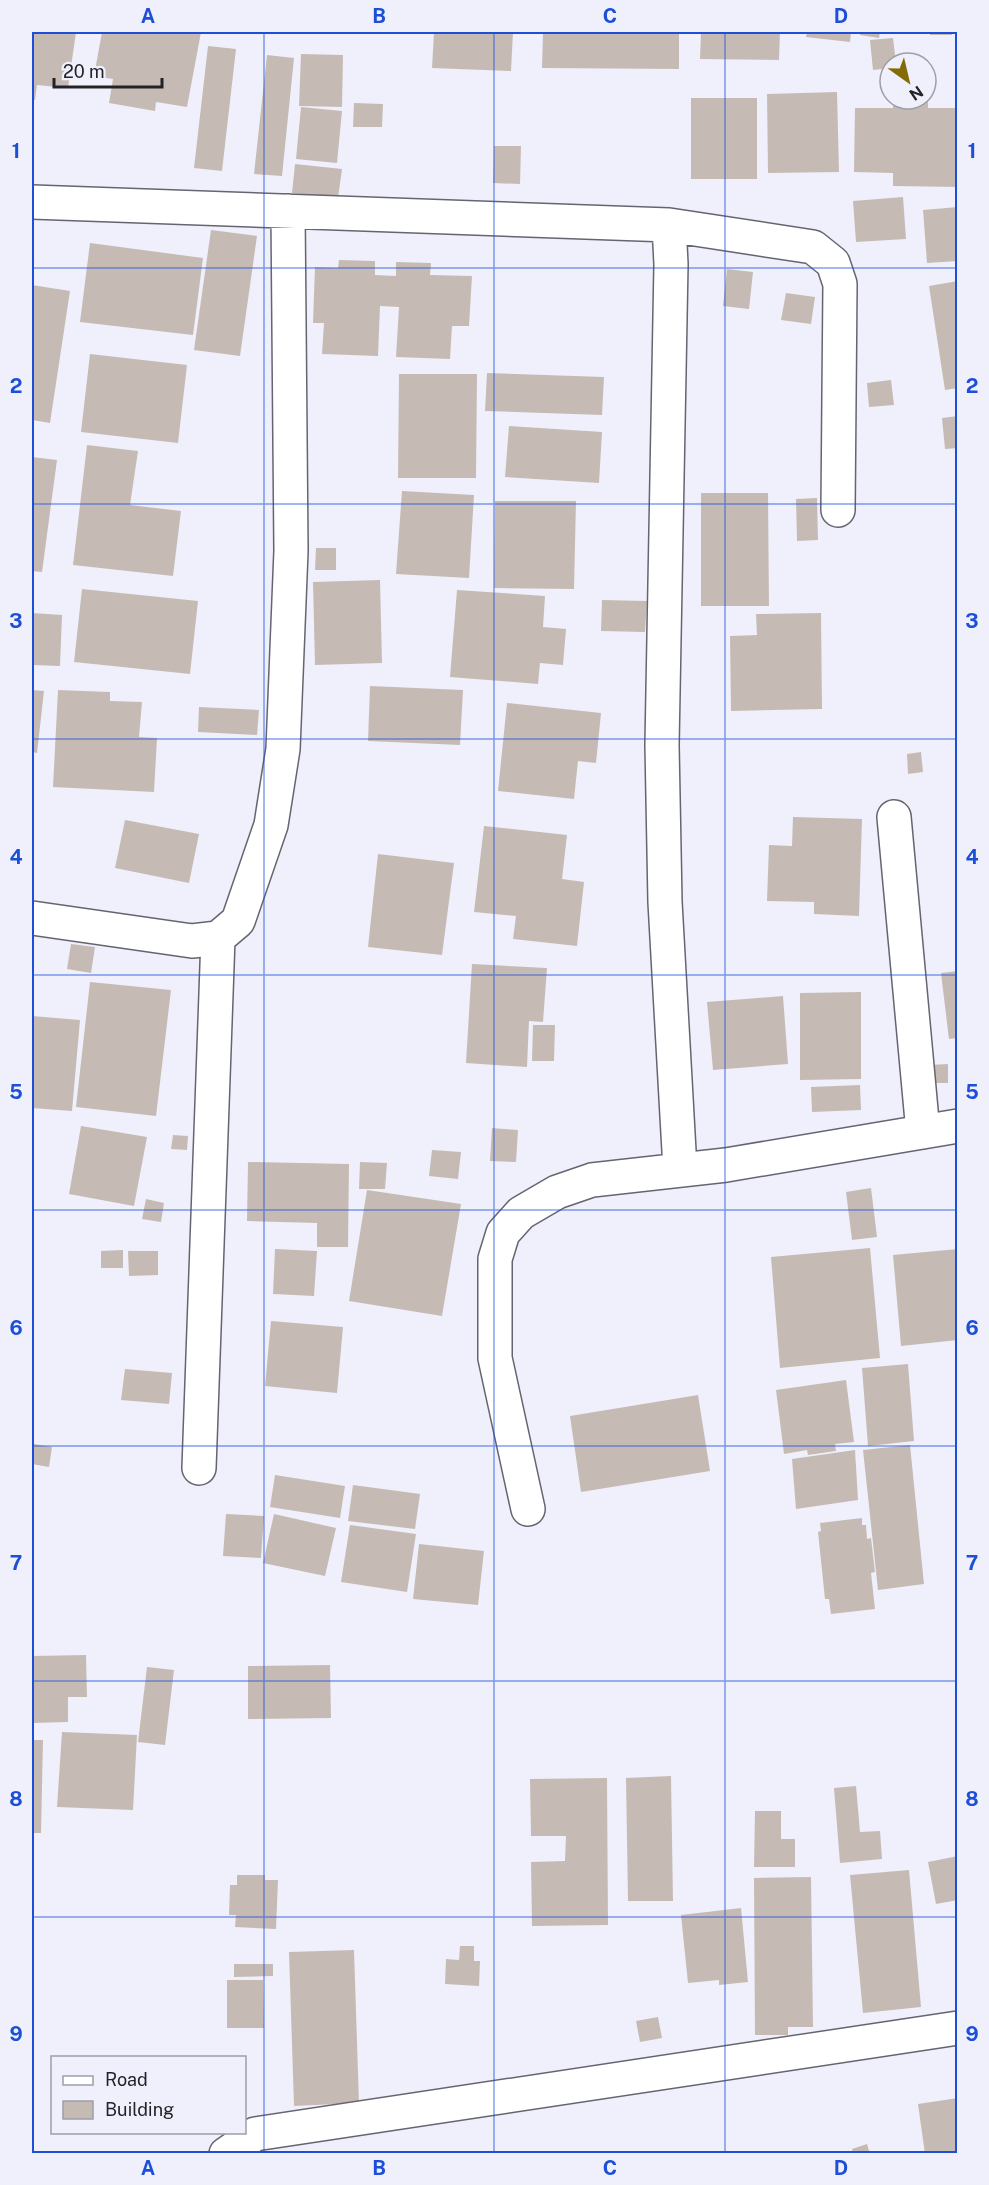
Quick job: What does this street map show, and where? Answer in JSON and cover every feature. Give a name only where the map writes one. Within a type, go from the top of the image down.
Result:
[{"type":"street","points":[[32,202],[669,225],[813,247],[833,263],[840,284],[838,510]]},
{"type":"street","points":[[32,918],[192,941],[218,939],[238,921],[271,825],[282,749],[291,551],[288,211]]},
{"type":"street","points":[[669,225],[671,264],[662,745],[665,902],[680,1169]]},
{"type":"street","points":[[894,817],[923,1132]]},
{"type":"street","points":[[199,1468],[218,939]]},
{"type":"street","points":[[528,1509],[495,1358],[495,1259],[503,1233],[521,1213],[557,1192],[592,1180],[726,1165],[957,1126]]},
{"type":"street","points":[[226,2154],[255,2134],[957,2028]]},
{"type":"building","points":[[32,32],[76,32],[68,88],[37,85],[35,100],[32,100]]},
{"type":"building","points":[[102,32],[201,32],[187,107],[156,102],[155,111],[109,103],[113,79],[94,76]]},
{"type":"building","points":[[434,32],[513,32],[511,71],[432,68]]},
{"type":"building","points":[[543,32],[679,32],[679,69],[542,68]]},
{"type":"building","points":[[701,32],[780,32],[779,60],[700,59]]},
{"type":"building","points":[[807,32],[851,32],[850,42],[806,37]]},
{"type":"building","points":[[860,32],[880,32],[879,38],[860,35]]},
{"type":"building","points":[[930,32],[952,32],[952,35],[930,35]]},
{"type":"building","points":[[893,38],[895,51],[878,51],[878,69],[873,70],[870,40]]},
{"type":"building","points":[[208,46],[236,49],[222,171],[194,168]]},
{"type":"building","points":[[301,54],[343,55],[342,107],[299,106]]},
{"type":"building","points":[[267,55],[294,58],[282,176],[254,174]]},
{"type":"building","points":[[837,92],[839,172],[768,173],[767,94]]},
{"type":"building","points":[[691,98],[757,98],[757,179],[691,179]]},
{"type":"building","points":[[354,103],[383,104],[382,127],[353,127]]},
{"type":"building","points":[[301,107],[342,111],[337,163],[296,159]]},
{"type":"building","points":[[855,108],[878,108],[878,111],[938,111],[938,108],[958,108],[958,187],[893,186],[893,173],[854,172]]},
{"type":"building","points":[[494,146],[521,146],[520,184],[493,183]]},
{"type":"building","points":[[295,164],[342,169],[338,198],[292,193]]},
{"type":"building","points":[[903,197],[906,239],[856,242],[853,201]]},
{"type":"building","points":[[958,207],[958,261],[927,263],[923,210]]},
{"type":"building","points":[[211,230],[257,236],[240,356],[194,350]]},
{"type":"building","points":[[90,243],[203,258],[193,335],[80,322]]},
{"type":"building","points":[[339,260],[375,261],[375,275],[396,276],[396,262],[431,263],[430,275],[472,276],[469,326],[452,326],[450,359],[396,357],[399,307],[380,306],[378,356],[322,354],[324,323],[313,323],[315,267],[338,268]]},
{"type":"building","points":[[727,269],[753,272],[749,309],[723,306]]},
{"type":"building","points":[[958,281],[958,388],[945,390],[929,286]]},
{"type":"building","points":[[32,285],[70,291],[50,423],[32,420]]},
{"type":"building","points":[[786,293],[815,297],[811,324],[781,320]]},
{"type":"building","points":[[90,354],[187,365],[178,443],[81,432]]},
{"type":"building","points":[[487,373],[604,377],[602,415],[485,411]]},
{"type":"building","points":[[399,374],[477,374],[476,478],[398,478]]},
{"type":"building","points":[[891,380],[894,405],[869,407],[867,383]]},
{"type":"building","points":[[958,416],[958,448],[945,449],[942,418]]},
{"type":"building","points":[[509,426],[602,432],[599,483],[505,477]]},
{"type":"building","points":[[87,445],[138,451],[130,505],[181,511],[173,576],[73,565]]},
{"type":"building","points":[[32,457],[57,460],[42,572],[32,571]]},
{"type":"building","points":[[402,491],[474,495],[469,578],[396,574]]},
{"type":"building","points":[[701,493],[768,493],[769,606],[701,606]]},
{"type":"building","points":[[817,498],[818,540],[797,541],[796,499]]},
{"type":"building","points":[[495,501],[576,501],[574,589],[494,588]]},
{"type":"building","points":[[316,548],[336,548],[336,570],[315,570]]},
{"type":"building","points":[[380,580],[382,663],[315,665],[313,582]]},
{"type":"building","points":[[82,589],[198,601],[190,674],[74,662]]},
{"type":"building","points":[[457,590],[545,596],[543,627],[566,629],[563,665],[540,663],[538,684],[450,677]]},
{"type":"building","points":[[602,600],[647,601],[645,632],[601,631]]},
{"type":"building","points":[[32,613],[62,615],[60,666],[32,665]]},
{"type":"building","points":[[821,613],[822,709],[731,711],[730,636],[757,635],[756,614]]},
{"type":"building","points":[[370,686],[463,690],[460,745],[368,741]]},
{"type":"building","points":[[32,690],[44,691],[37,753],[32,752]]},
{"type":"building","points":[[58,690],[110,692],[110,701],[142,702],[139,737],[157,738],[154,792],[53,787]]},
{"type":"building","points":[[507,703],[601,713],[596,763],[578,761],[574,799],[498,791]]},
{"type":"building","points":[[199,707],[259,710],[257,735],[198,732]]},
{"type":"building","points":[[921,752],[923,772],[908,774],[907,754]]},
{"type":"building","points":[[793,817],[862,819],[859,916],[814,914],[814,902],[767,901],[769,845],[792,846]]},
{"type":"building","points":[[125,820],[199,834],[189,883],[115,868]]},
{"type":"building","points":[[484,826],[567,835],[562,879],[584,882],[577,946],[513,939],[516,916],[474,912]]},
{"type":"building","points":[[378,854],[454,863],[442,955],[368,947]]},
{"type":"building","points":[[71,944],[95,947],[91,973],[67,969]]},
{"type":"building","points":[[472,964],[547,968],[543,1022],[529,1021],[527,1067],[466,1063]]},
{"type":"building","points":[[958,971],[958,1038],[949,1039],[941,973]]},
{"type":"building","points":[[90,982],[171,990],[156,1116],[76,1107]]},
{"type":"building","points":[[861,992],[861,1079],[800,1080],[800,993]]},
{"type":"building","points":[[783,996],[788,1064],[713,1070],[707,1002]]},
{"type":"building","points":[[32,1016],[80,1020],[72,1111],[32,1108]]},
{"type":"building","points":[[533,1025],[555,1025],[554,1061],[532,1061]]},
{"type":"building","points":[[948,1064],[948,1083],[929,1083],[929,1065]]},
{"type":"building","points":[[860,1085],[861,1110],[812,1112],[811,1087]]},
{"type":"building","points":[[81,1126],[147,1137],[134,1206],[69,1194]]},
{"type":"building","points":[[492,1128],[518,1130],[516,1162],[490,1161]]},
{"type":"building","points":[[173,1135],[188,1136],[187,1150],[171,1149]]},
{"type":"building","points":[[432,1150],[461,1152],[458,1179],[429,1176]]},
{"type":"building","points":[[248,1162],[349,1164],[348,1247],[317,1247],[317,1223],[247,1221]]},
{"type":"building","points":[[360,1162],[387,1163],[385,1189],[359,1189]]},
{"type":"building","points":[[871,1188],[877,1237],[852,1240],[846,1192]]},
{"type":"building","points":[[367,1190],[461,1204],[442,1316],[349,1301]]},
{"type":"building","points":[[146,1199],[164,1203],[161,1222],[142,1219]]},
{"type":"building","points":[[870,1248],[880,1358],[780,1368],[771,1257]]},
{"type":"building","points":[[275,1249],[317,1251],[314,1296],[273,1294]]},
{"type":"building","points":[[958,1249],[958,1340],[901,1346],[893,1255]]},
{"type":"building","points":[[123,1250],[123,1268],[101,1268],[101,1251]]},
{"type":"building","points":[[128,1251],[158,1251],[158,1275],[129,1276]]},
{"type":"building","points":[[271,1321],[343,1327],[337,1393],[265,1386]]},
{"type":"building","points":[[908,1364],[914,1441],[868,1446],[862,1368]]},
{"type":"building","points":[[125,1369],[172,1373],[169,1404],[121,1400]]},
{"type":"building","points":[[846,1380],[854,1442],[835,1444],[836,1451],[808,1455],[807,1450],[784,1454],[776,1390]]},
{"type":"building","points":[[698,1395],[710,1471],[581,1492],[570,1416]]},
{"type":"building","points":[[34,1444],[52,1447],[49,1467],[32,1464]]},
{"type":"building","points":[[910,1445],[924,1584],[878,1590],[863,1450]]},
{"type":"building","points":[[855,1450],[858,1500],[796,1509],[792,1459]]},
{"type":"building","points":[[275,1475],[345,1486],[340,1518],[270,1507]]},
{"type":"building","points":[[353,1485],[420,1494],[415,1529],[348,1521]]},
{"type":"building","points":[[226,1514],[264,1516],[261,1558],[223,1556]]},
{"type":"building","points":[[274,1514],[336,1528],[325,1576],[263,1563]]},
{"type":"building","points":[[862,1518],[862,1525],[866,1525],[867,1539],[871,1538],[875,1572],[871,1573],[875,1609],[831,1614],[829,1599],[825,1599],[818,1532],[821,1531],[820,1523]]},
{"type":"building","points":[[350,1525],[416,1534],[407,1592],[341,1582]]},
{"type":"building","points":[[419,1544],[484,1551],[478,1605],[413,1599]]},
{"type":"building","points":[[86,1655],[87,1697],[68,1697],[68,1722],[32,1723],[32,1656]]},
{"type":"building","points":[[330,1665],[331,1718],[248,1719],[248,1666]]},
{"type":"building","points":[[147,1667],[174,1670],[165,1745],[138,1742]]},
{"type":"building","points":[[62,1732],[137,1735],[133,1810],[57,1807]]},
{"type":"building","points":[[32,1740],[43,1740],[41,1833],[32,1833]]},
{"type":"building","points":[[671,1776],[673,1901],[628,1901],[626,1778]]},
{"type":"building","points":[[607,1778],[608,1925],[532,1926],[531,1862],[565,1861],[566,1836],[531,1836],[530,1779]]},
{"type":"building","points":[[856,1786],[860,1832],[880,1831],[882,1859],[840,1863],[834,1788]]},
{"type":"building","points":[[755,1811],[781,1811],[781,1839],[795,1839],[795,1867],[754,1867]]},
{"type":"building","points":[[958,1856],[958,1900],[936,1904],[928,1862]]},
{"type":"building","points":[[909,1870],[921,2007],[863,2013],[850,1875]]},
{"type":"building","points":[[237,1875],[265,1875],[265,1880],[278,1880],[276,1929],[235,1927],[236,1915],[229,1915],[230,1885],[237,1885]]},
{"type":"building","points":[[811,1877],[813,2027],[788,2027],[788,2035],[755,2035],[754,1878]]},
{"type":"building","points":[[741,1908],[748,1982],[719,1985],[719,1980],[688,1983],[681,1915]]},
{"type":"building","points":[[460,1946],[474,1946],[474,1961],[480,1961],[479,1986],[445,1984],[446,1959],[459,1960]]},
{"type":"building","points":[[354,1950],[359,2103],[294,2106],[289,1952]]},
{"type":"building","points":[[234,1964],[273,1964],[273,1976],[234,1977]]},
{"type":"building","points":[[227,1980],[263,1980],[264,2028],[227,2028]]},
{"type":"building","points":[[658,2017],[662,2038],[640,2042],[636,2021]]},
{"type":"building","points":[[958,2098],[958,2154],[925,2154],[918,2104]]},
{"type":"building","points":[[867,2144],[870,2154],[853,2154],[852,2149]]}]
